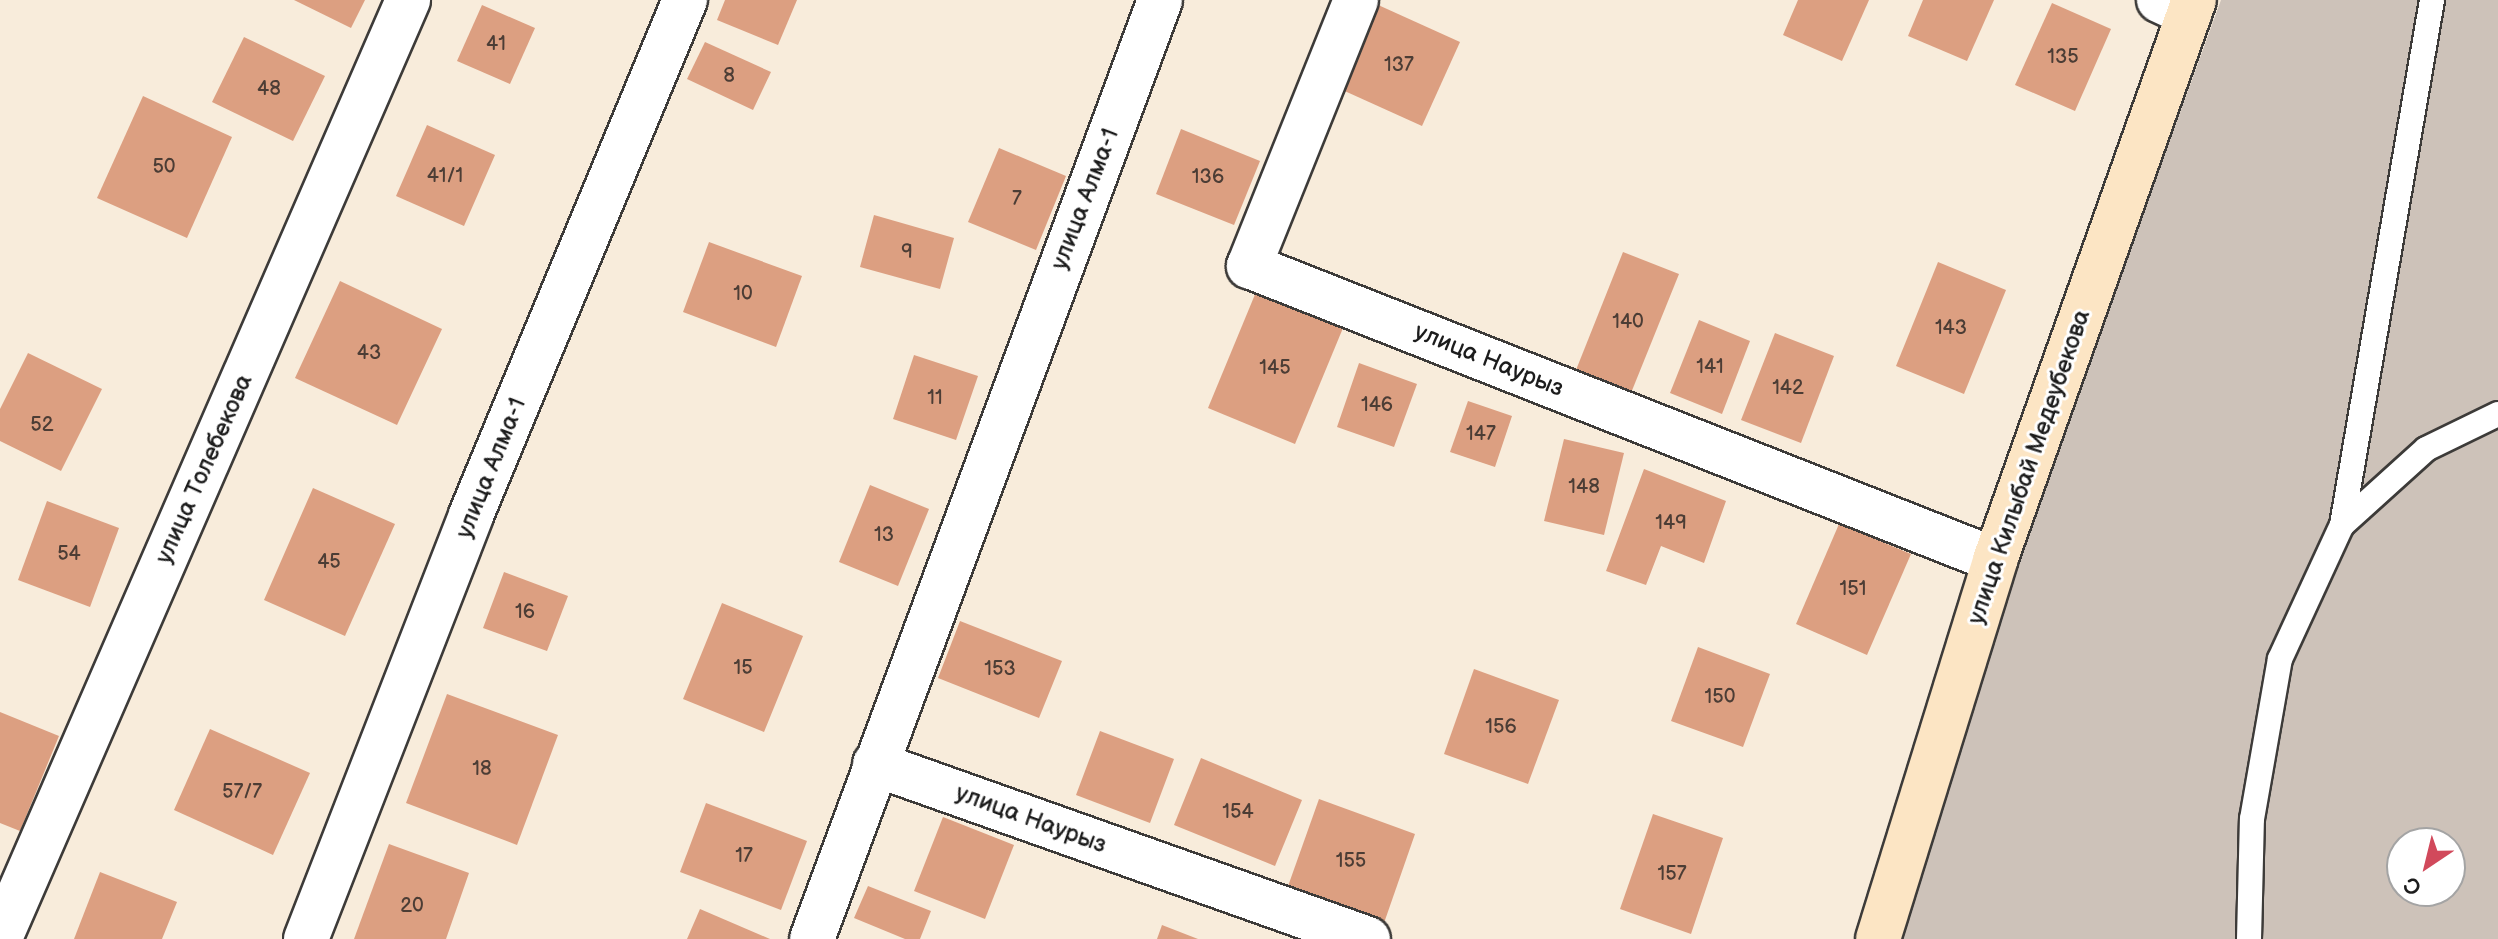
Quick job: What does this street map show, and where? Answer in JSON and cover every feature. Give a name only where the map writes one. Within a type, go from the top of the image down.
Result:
[{"type":"main road","name":"улица Килыбай Медеубекова","points":[[1878,939],[1995,560],[2181,5]]},
{"type":"street","name":"улица Толебекова","points":[[0,938],[408,0]]},
{"type":"street","name":"улица Алма-1","points":[[306,939],[471,515],[685,0]]},
{"type":"street","name":"улица Алма-1","points":[[812,939],[1160,0]]},
{"type":"street","name":"улица Наурыз","points":[[1356,0],[1249,266],[1995,560]]},
{"type":"street","name":"улица Наурыз","points":[[875,764],[1368,939]]},
{"type":"lane","points":[[2249,939],[2252,819],[2280,659],[2342,525],[2432,0]]},
{"type":"lane","points":[[2342,525],[2426,449],[2498,414]]},
{"type":"shaded area","points":[[2221,0],[2498,0],[2498,939],[1903,939],[2013,571]]},
{"type":"building","points":[[294,0],[365,0],[351,28]]},
{"type":"building","points":[[725,0],[797,0],[778,45],[717,20]]},
{"type":"building","points":[[1798,0],[1869,0],[1842,61],[1783,35]]},
{"type":"building","points":[[1923,0],[1994,0],[1967,61],[1908,36]]},
{"type":"building","points":[[2052,3],[2111,29],[2075,111],[2015,85]]},
{"type":"building","points":[[1376,4],[1460,42],[1422,126],[1338,88]]},
{"type":"building","points":[[482,5],[535,28],[510,84],[457,61]]},
{"type":"building","points":[[244,37],[325,76],[293,141],[212,102]]},
{"type":"building","points":[[705,42],[771,72],[753,110],[687,79]]},
{"type":"building","points":[[143,96],[232,137],[187,238],[97,198]]},
{"type":"building","points":[[427,125],[495,155],[464,226],[396,196]]},
{"type":"building","points":[[1181,129],[1260,161],[1234,225],[1156,194]]},
{"type":"building","points":[[999,148],[1066,176],[1036,250],[968,222]]},
{"type":"building","points":[[874,215],[954,238],[940,289],[860,267]]},
{"type":"building","points":[[709,242],[802,276],[776,347],[683,312]]},
{"type":"building","points":[[1623,252],[1679,274],[1631,393],[1576,370]]},
{"type":"building","points":[[1938,262],[2006,290],[1964,394],[1896,366]]},
{"type":"building","points":[[340,281],[442,329],[397,425],[295,378]]},
{"type":"building","points":[[1256,292],[1343,328],[1295,444],[1208,408]]},
{"type":"building","points":[[1699,320],[1750,341],[1722,414],[1670,393]]},
{"type":"building","points":[[1775,333],[1834,356],[1801,443],[1741,420]]},
{"type":"building","points":[[28,353],[102,389],[61,471],[0,441],[0,409]]},
{"type":"building","points":[[914,355],[978,376],[956,440],[893,419]]},
{"type":"building","points":[[1359,363],[1417,384],[1394,447],[1337,427]]},
{"type":"building","points":[[1468,401],[1512,416],[1495,467],[1450,452]]},
{"type":"building","points":[[1564,439],[1624,453],[1604,535],[1544,521]]},
{"type":"building","points":[[1644,469],[1726,501],[1704,563],[1661,546],[1646,585],[1606,571]]},
{"type":"building","points":[[870,485],[929,509],[898,586],[839,562]]},
{"type":"building","points":[[313,488],[395,524],[345,636],[264,600]]},
{"type":"building","points":[[47,501],[119,528],[90,607],[18,580]]},
{"type":"building","points":[[1839,524],[1911,554],[1867,655],[1796,624]]},
{"type":"building","points":[[504,572],[568,596],[547,651],[483,628]]},
{"type":"building","points":[[722,603],[803,636],[764,732],[683,699]]},
{"type":"building","points":[[960,621],[1062,661],[1039,718],[938,678]]},
{"type":"building","points":[[1698,647],[1770,674],[1743,747],[1671,721]]},
{"type":"building","points":[[1474,669],[1559,700],[1528,784],[1444,754]]},
{"type":"building","points":[[447,694],[558,735],[517,845],[406,803]]},
{"type":"building","points":[[0,712],[59,736],[20,831],[0,823]]},
{"type":"building","points":[[210,729],[310,773],[273,855],[174,810]]},
{"type":"building","points":[[1100,731],[1174,759],[1150,823],[1076,795]]},
{"type":"building","points":[[1201,758],[1302,800],[1275,866],[1174,825]]},
{"type":"building","points":[[1319,799],[1415,834],[1384,923],[1287,889]]},
{"type":"building","points":[[706,803],[807,841],[781,910],[680,872]]},
{"type":"building","points":[[1653,814],[1723,838],[1691,934],[1620,909]]},
{"type":"building","points":[[943,817],[1014,845],[985,919],[914,891]]},
{"type":"building","points":[[389,844],[469,873],[446,939],[354,939]]},
{"type":"building","points":[[100,872],[177,902],[162,939],[74,939]]},
{"type":"building","points":[[868,886],[931,911],[920,939],[905,939],[854,918]]},
{"type":"building","points":[[700,909],[770,939],[687,939]]},
{"type":"building","points":[[1162,925],[1198,939],[1157,939]]}]
